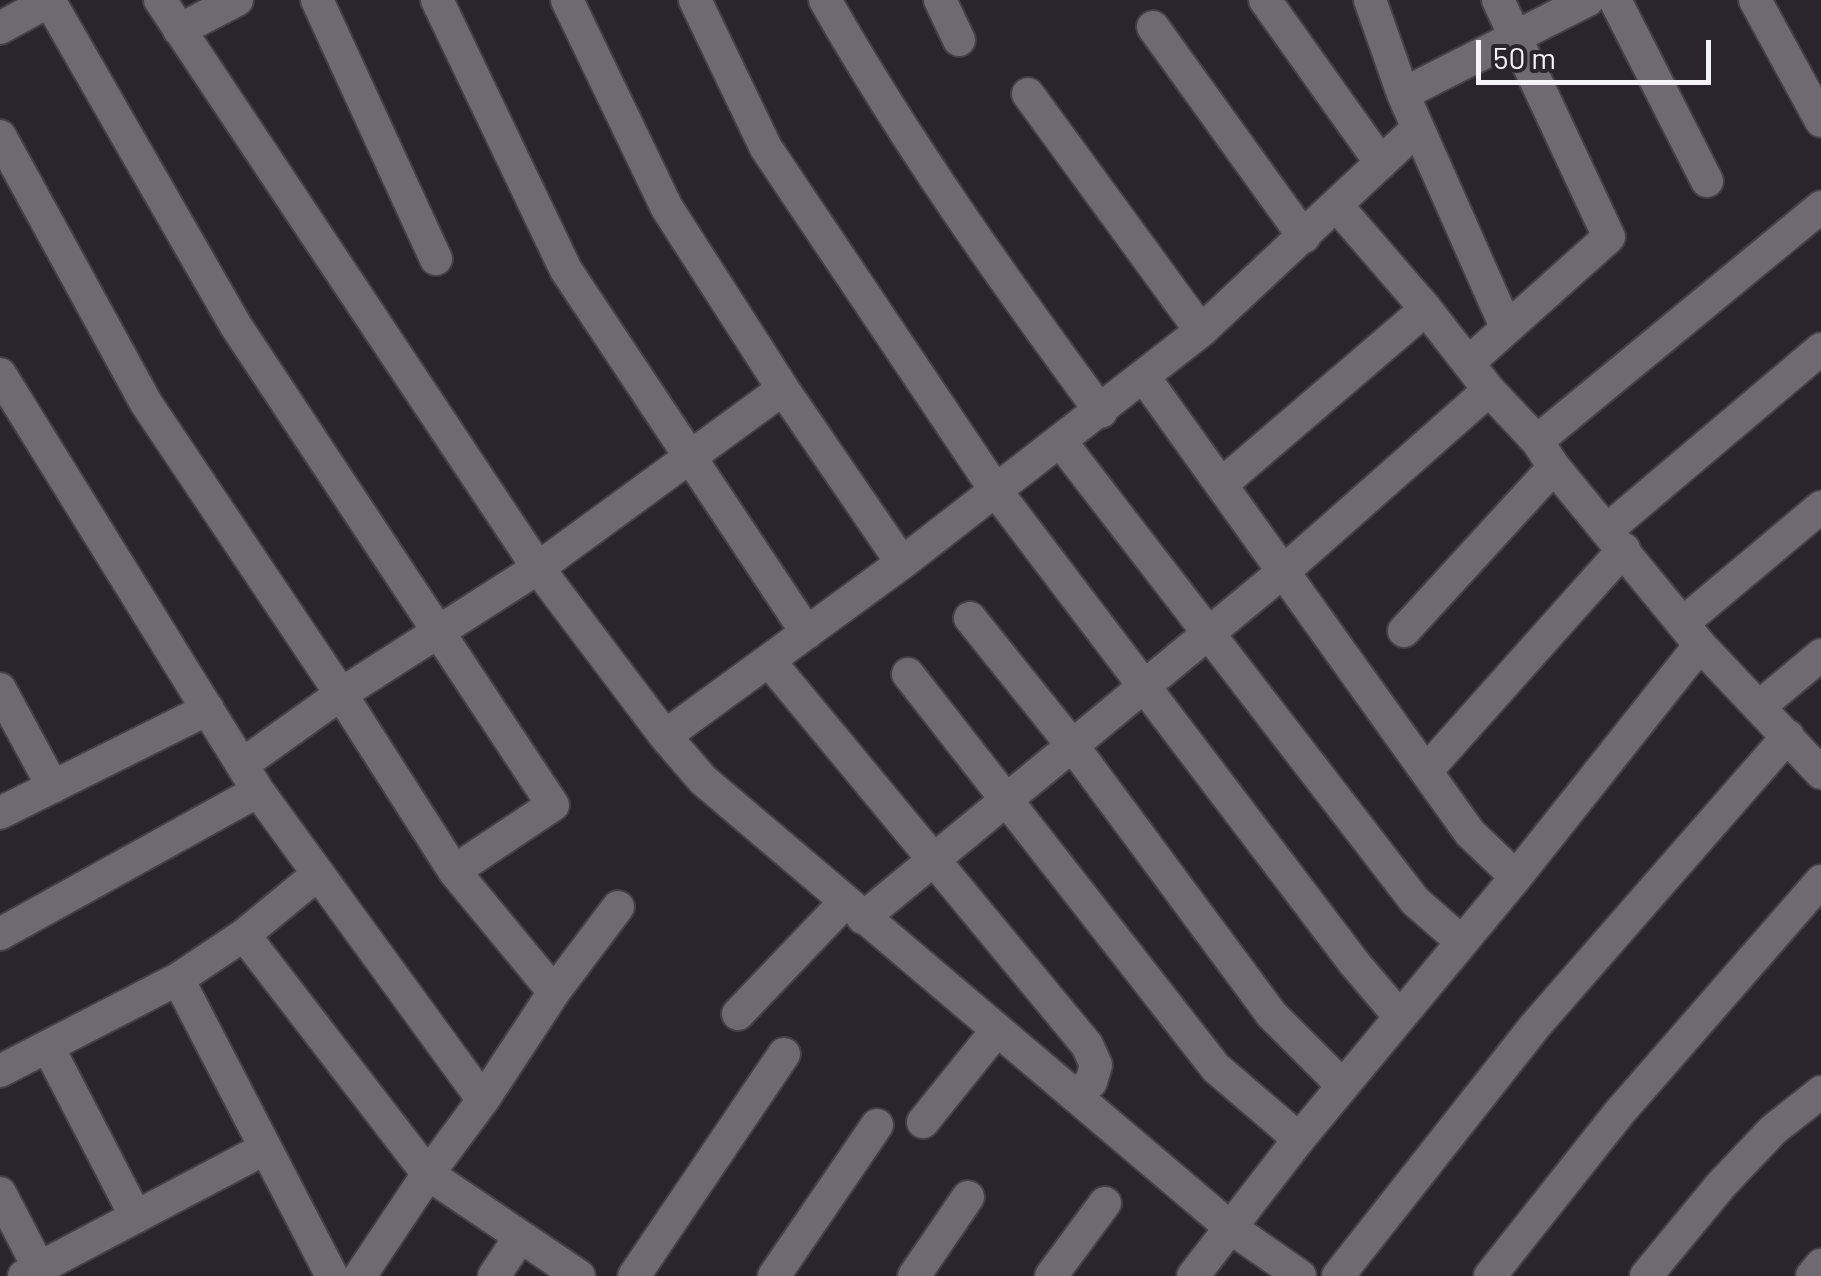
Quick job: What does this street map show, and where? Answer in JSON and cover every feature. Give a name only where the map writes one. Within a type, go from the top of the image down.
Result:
[{"type":"street","points":[[0,28],[50,0],[236,326],[553,806],[454,871]]},
{"type":"street","points":[[160,0],[538,568],[665,736],[704,780],[1232,1228],[1300,1276]]},
{"type":"street","points":[[179,30],[237,0]]},
{"type":"street","points":[[317,0],[436,259]]},
{"type":"street","points":[[437,0],[566,270],[807,633]]},
{"type":"street","points":[[567,0],[667,208],[783,390],[902,563]]},
{"type":"street","points":[[694,0],[766,148],[996,491],[1354,964],[1400,1017]]},
{"type":"street","points":[[825,0],[883,102],[975,240],[1100,412]]},
{"type":"street","points":[[940,0],[960,40]]},
{"type":"street","points":[[1265,0],[1381,164]]},
{"type":"street","points":[[1370,0],[1403,94],[1506,327]]},
{"type":"street","points":[[1468,363],[1609,236],[1498,0]]},
{"type":"street","points":[[1403,94],[1588,0]]},
{"type":"street","points":[[1615,0],[1706,180]]},
{"type":"street","points":[[1755,0],[1821,122]]},
{"type":"street","points":[[1153,27],[1304,237]]},
{"type":"street","points":[[1028,94],[1201,331]]},
{"type":"street","points":[[665,736],[902,563],[1201,331],[1418,128]]},
{"type":"street","points":[[0,136],[146,403],[454,871],[554,992]]},
{"type":"street","points":[[1337,206],[1692,634],[1821,772]]},
{"type":"street","points":[[1404,631],[1546,454],[1821,206]]},
{"type":"street","points":[[1223,484],[1426,310]]},
{"type":"street","points":[[1427,770],[1615,540],[1821,349]]},
{"type":"street","points":[[0,374],[251,777],[483,1100]]},
{"type":"street","points":[[1144,377],[1470,834],[1516,877]]},
{"type":"street","points":[[0,934],[251,777],[341,694],[538,568],[783,390]]},
{"type":"street","points":[[738,1014],[854,910],[934,859],[1284,571],[1490,390]]},
{"type":"street","points":[[1061,442],[1414,901],[1462,942]]},
{"type":"street","points":[[1193,1276],[1299,1138],[1516,877],[1692,634],[1821,508]]},
{"type":"street","points":[[970,618],[1072,744],[1272,1015],[1343,1086]]},
{"type":"street","points":[[1760,706],[1821,656]]},
{"type":"street","points":[[770,662],[1087,1045],[1096,1065],[1091,1082],[1075,1096]]},
{"type":"street","points":[[908,674],[1216,1068],[1299,1138]]},
{"type":"street","points":[[0,690],[52,787]]},
{"type":"street","points":[[0,812],[208,709]]},
{"type":"street","points":[[1338,1276],[1535,1026],[1788,736]]},
{"type":"street","points":[[0,1071],[178,979],[244,935],[318,874]]},
{"type":"street","points":[[1490,1276],[1619,1112],[1821,881]]},
{"type":"street","points":[[360,1276],[554,992],[618,907]]},
{"type":"street","points":[[244,935],[428,1174],[579,1276]]},
{"type":"street","points":[[178,979],[332,1276]]},
{"type":"street","points":[[924,1122],[997,1030]]},
{"type":"street","points":[[48,1048],[136,1217]]},
{"type":"street","points":[[634,1276],[784,1054]]},
{"type":"street","points":[[1646,1276],[1721,1185],[1773,1130],[1821,1092]]},
{"type":"street","points":[[774,1276],[876,1125]]},
{"type":"street","points":[[0,1193],[31,1272],[264,1150]]},
{"type":"street","points":[[914,1276],[968,1197]]},
{"type":"street","points":[[1052,1276],[1106,1203]]},
{"type":"street","points":[[494,1276],[520,1238]]},
{"type":"street","points":[[1812,1276],[1821,1265]]}]
